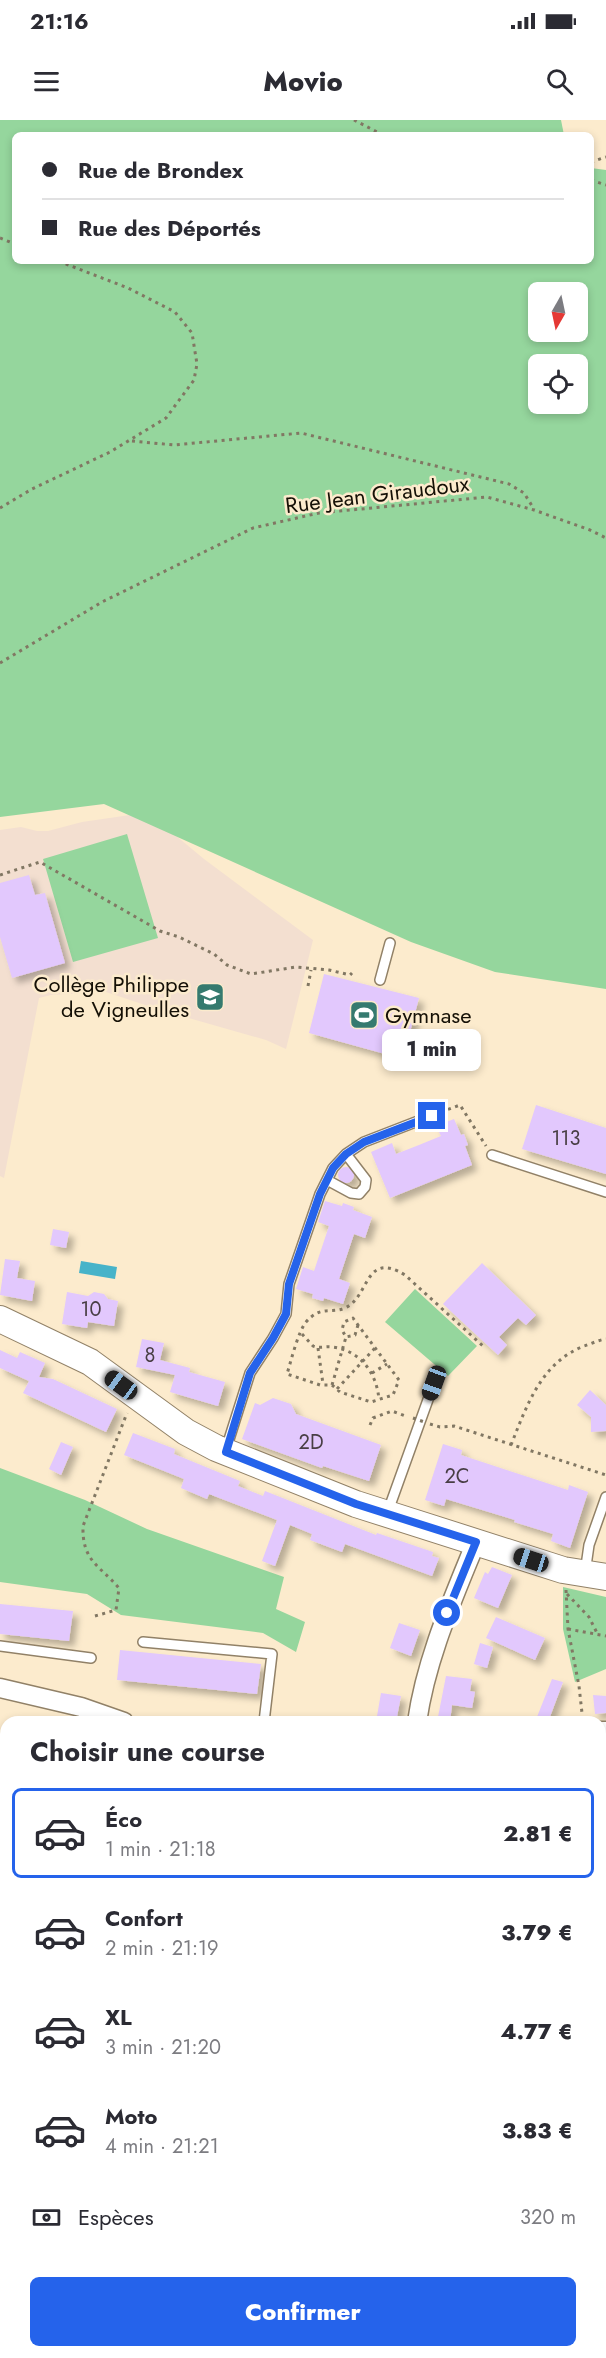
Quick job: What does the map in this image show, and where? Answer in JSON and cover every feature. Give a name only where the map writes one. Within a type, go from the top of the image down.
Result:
[{"type":"street","points":[[0,1319],[90,1362],[186,1432],[226,1452],[316,1489],[580,1579]]},
{"type":"street","points":[[418,1716],[421,1694],[439,1633],[476,1542]]},
{"type":"street","points":[[0,1688],[78,1714]]},
{"type":"lane","points":[[380,980],[390,943]]},
{"type":"lane","points":[[226,1452],[250,1373],[286,1314],[289,1284],[320,1194],[333,1168],[346,1154],[364,1142],[432,1116]]},
{"type":"lane","points":[[327,1180],[351,1193],[359,1194],[365,1187],[366,1180],[346,1154]]},
{"type":"lane","points":[[492,1155],[606,1192]]},
{"type":"lane","points":[[387,1514],[434,1383]]},
{"type":"lane","points":[[580,1579],[606,1497]]},
{"type":"lane","points":[[143,1642],[272,1654],[265,1716]]},
{"type":"lane","points":[[0,1646],[91,1658]]},
{"type":"path","points":[[354,120],[377,132]]},
{"type":"path","points":[[0,508],[32,489],[130,440],[166,418],[194,380],[197,364],[192,333],[175,312],[128,288],[66,264]]},
{"type":"path","points":[[130,440],[174,445],[301,433],[509,484],[524,493],[534,510]]},
{"type":"path","name":"Rue Jean Giraudoux","points":[[0,663],[102,602],[253,528],[319,513],[487,497],[534,510],[606,538]]},
{"type":"path","points":[[0,875],[40,862],[159,931],[214,954],[233,968],[251,974],[282,967],[329,970],[350,975],[352,973]]},
{"type":"path","points":[[308,986],[311,970]]},
{"type":"path","points":[[432,1116],[460,1105],[492,1155]]},
{"type":"path","points":[[332,1385],[346,1337],[342,1329],[344,1322],[353,1318],[399,1380],[393,1395],[371,1402],[340,1392],[332,1385],[320,1385],[287,1374],[304,1324],[315,1314],[325,1310],[344,1308],[355,1299],[372,1273],[388,1268],[405,1275],[483,1346]]},
{"type":"path","points":[[346,1337],[355,1335],[358,1325]]},
{"type":"path","points":[[302,1334],[309,1343],[318,1348],[342,1349],[363,1361],[377,1384],[379,1400]]},
{"type":"path","points":[[511,1445],[530,1397],[549,1369],[571,1352],[606,1339]]},
{"type":"path","points":[[318,1348],[323,1384]]},
{"type":"path","points":[[337,1389],[375,1348]]},
{"type":"path","points":[[372,1373],[387,1364]]},
{"type":"path","points":[[370,1425],[373,1418],[392,1411],[440,1427],[454,1426],[606,1475]]},
{"type":"path","points":[[95,1616],[116,1610],[119,1588],[91,1561],[83,1537],[83,1527],[125,1417]]},
{"type":"path","points":[[580,1579],[568,1629],[582,1716]]},
{"type":"path","points":[[580,1579],[589,1617],[598,1635]]},
{"type":"path","points":[[568,1629],[606,1636]]},
{"type":"shaded area","name":"Collège Philippe de Vigneulles","points":[[137,814],[157,820],[204,859],[313,940],[286,1049],[266,1040],[106,992],[51,995],[39,998],[4,1178],[0,1176],[0,830],[21,827],[48,831],[82,822]]},
{"type":"green space","points":[[0,120],[561,120],[563,132],[12,132],[12,264],[594,264],[594,168],[606,170],[606,989],[495,972],[411,942],[104,804],[0,817]]},
{"type":"green space","points":[[127,834],[158,938],[73,962],[43,859]]},
{"type":"green space","points":[[415,1289],[477,1346],[448,1376],[385,1322]]},
{"type":"green space","points":[[0,1468],[85,1500],[147,1529],[284,1577],[276,1609],[305,1622],[296,1652],[263,1633],[121,1615],[87,1594],[0,1582]]},
{"type":"green space","points":[[563,1587],[606,1597],[606,1669],[575,1682],[563,1629]]},
{"type":"water","points":[[81,1261],[117,1267],[115,1279],[79,1273]]},
{"type":"building","points":[[29,875],[35,895],[45,893],[65,963],[12,978],[0,937],[0,883]]},
{"type":"building","name":"Gymnase","points":[[324,974],[419,998],[403,1059],[309,1033]]},
{"type":"building","points":[[536,1105],[606,1128],[606,1174],[522,1149]]},
{"type":"building","points":[[454,1119],[461,1135],[464,1134],[468,1145],[465,1146],[472,1165],[390,1198],[371,1152],[392,1143],[396,1154],[419,1145],[441,1136],[436,1126]]},
{"type":"building","points":[[346,1167],[354,1175],[346,1183],[338,1175]]},
{"type":"building","points":[[325,1201],[342,1206],[343,1203],[354,1207],[353,1210],[372,1217],[365,1238],[354,1234],[339,1279],[350,1283],[343,1304],[324,1298],[323,1301],[312,1298],[313,1294],[296,1289],[303,1267],[314,1271],[329,1226],[318,1222]]},
{"type":"building","points":[[53,1229],[69,1232],[66,1248],[50,1245]]},
{"type":"building","points":[[5,1259],[20,1261],[17,1278],[35,1281],[32,1301],[0,1295]]},
{"type":"building","points":[[482,1263],[536,1315],[526,1325],[518,1318],[499,1337],[507,1345],[498,1355],[443,1304]]},
{"type":"building","points":[[67,1292],[88,1296],[94,1292],[118,1301],[114,1326],[88,1322],[87,1328],[62,1324]]},
{"type":"building","points":[[142,1339],[164,1343],[160,1360],[190,1368],[189,1372],[225,1382],[218,1406],[170,1392],[175,1375],[136,1367]]},
{"type":"building","points":[[0,1350],[17,1358],[20,1352],[45,1363],[39,1377],[53,1379],[117,1409],[106,1432],[23,1393],[29,1381],[0,1368]]},
{"type":"building","points":[[590,1390],[606,1405],[606,1431],[591,1432],[591,1417],[577,1405]]},
{"type":"building","points":[[273,1398],[291,1404],[296,1414],[381,1445],[369,1481],[323,1466],[322,1468],[242,1439],[255,1403],[260,1405]]},
{"type":"building","points":[[133,1433],[175,1449],[174,1454],[240,1481],[238,1486],[263,1496],[265,1491],[376,1535],[377,1533],[433,1552],[432,1556],[439,1558],[432,1576],[345,1544],[342,1552],[310,1540],[312,1534],[290,1525],[275,1566],[262,1561],[277,1520],[209,1494],[207,1499],[181,1488],[184,1479],[124,1455]]},
{"type":"building","points":[[61,1442],[73,1447],[61,1475],[49,1469]]},
{"type":"building","points":[[443,1444],[462,1450],[461,1455],[568,1490],[569,1485],[588,1492],[570,1548],[551,1541],[553,1534],[514,1522],[515,1520],[446,1499],[444,1506],[425,1500]]},
{"type":"building","points":[[492,1567],[512,1575],[498,1608],[474,1598],[485,1572],[488,1574]]},
{"type":"building","points":[[0,1604],[73,1611],[69,1641],[0,1634]]},
{"type":"building","points":[[496,1617],[545,1638],[535,1660],[486,1638]]},
{"type":"building","points":[[399,1623],[420,1630],[411,1656],[390,1648]]},
{"type":"building","points":[[480,1643],[493,1647],[487,1668],[474,1664]]},
{"type":"building","points":[[120,1650],[261,1664],[257,1694],[117,1680]]},
{"type":"building","points":[[446,1676],[472,1679],[470,1691],[475,1692],[472,1708],[452,1705],[451,1716],[438,1716]]},
{"type":"building","points":[[552,1679],[563,1682],[550,1716],[537,1716]]},
{"type":"building","points":[[381,1693],[401,1696],[397,1716],[377,1716]]},
{"type":"building","points":[[593,1695],[606,1696],[606,1713],[595,1714]]},
{"type":"place","name":"Collège Philippe de Vigneulles","points":[[210,997]]},
{"type":"place","name":"Gymnase","points":[[364,1015]]},
{"type":"route","points":[[432,1116],[364,1142],[346,1154],[333,1168],[320,1194],[289,1284],[286,1314],[250,1373],[226,1452],[356,1504],[476,1542],[447,1613]]}]
